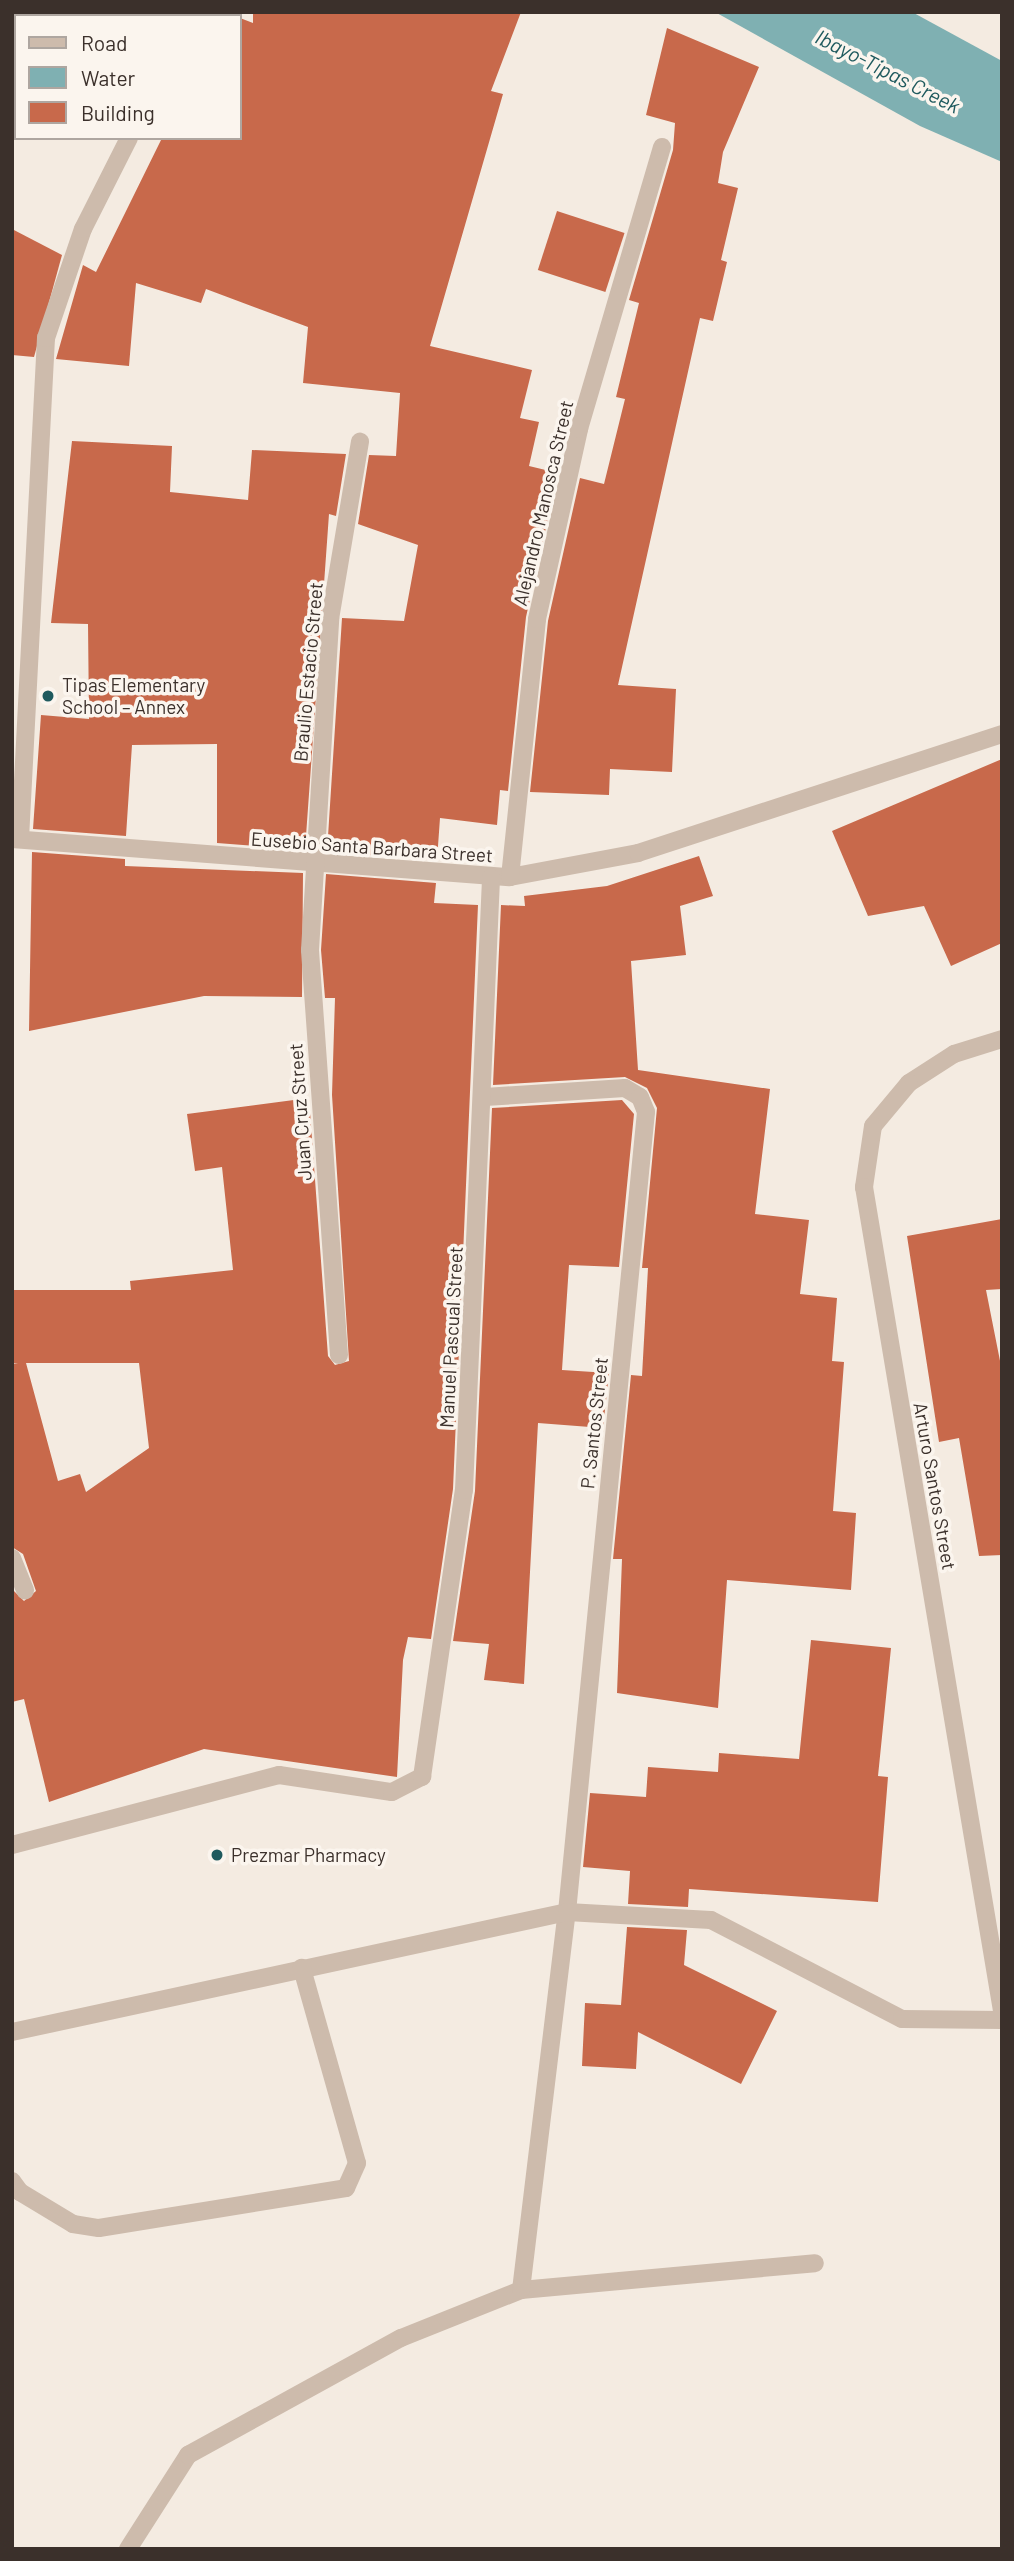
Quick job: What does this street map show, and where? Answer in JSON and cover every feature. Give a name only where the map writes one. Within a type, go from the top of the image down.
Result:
[{"type":"street","points":[[16,839],[19,651],[47,338],[83,229],[128,140]]},
{"type":"street","name":"Alejandro Manosca Street","points":[[510,877],[537,619],[579,429],[662,147]]},
{"type":"street","name":"Braulio Estacio Street","points":[[316,866],[330,619],[360,442]]},
{"type":"street","name":"Eusebio Santa Barbara Street","points":[[16,839],[316,866],[510,877],[638,853],[1002,734]]},
{"type":"street","name":"Juan Cruz Street","points":[[316,866],[310,950],[339,1355]]},
{"type":"street","name":"Manuel Pascual Street","points":[[12,1844],[279,1775],[392,1792],[409,1788],[429,1758],[464,1490],[485,1097],[491,878]]},
{"type":"street","name":"Arturo Santos Street","points":[[1002,1039],[954,1054],[909,1083],[873,1126],[864,1187],[1002,2011]]},
{"type":"street","name":"P. Santos Street","points":[[485,1097],[625,1088],[640,1097],[646,1112],[567,1912],[522,2290]]},
{"type":"street","points":[[12,1558],[25,1590]]},
{"type":"street","points":[[12,2032],[567,1912],[711,1920],[902,2019],[1002,2020]]},
{"type":"street","points":[[12,2181],[20,2192],[73,2224],[99,2228],[346,2188],[358,2162],[302,1968]]},
{"type":"street","points":[[128,2549],[188,2455],[401,2338],[522,2290],[815,2263]]},
{"type":"water","name":"Ibayo-Tipas Creek","points":[[715,12],[912,12],[1002,61],[1002,162],[920,126]]},
{"type":"building","points":[[253,12],[521,12],[491,91],[503,94],[430,346],[532,370],[520,418],[539,422],[529,466],[558,473],[526,617],[508,791],[500,790],[497,825],[440,818],[437,860],[327,852],[342,618],[404,621],[418,545],[358,524],[369,455],[396,456],[400,393],[303,383],[308,327],[206,289],[201,303],[136,283],[129,366],[56,359],[83,265],[96,272],[161,140],[242,140],[242,19],[253,23]]},
{"type":"building","points":[[667,28],[759,67],[723,152],[718,183],[738,188],[721,260],[727,262],[713,321],[700,318],[618,685],[676,689],[672,772],[610,769],[609,795],[530,792],[548,621],[580,478],[604,484],[625,399],[616,397],[639,303],[629,300],[673,150],[675,123],[646,115]]},
{"type":"building","points":[[557,211],[625,233],[605,292],[538,270]]},
{"type":"building","points":[[12,229],[62,255],[34,357],[12,355]]},
{"type":"building","points":[[72,441],[172,446],[170,492],[248,500],[252,450],[346,454],[336,516],[329,514],[305,850],[217,843],[217,744],[132,745],[126,836],[33,829],[41,715],[89,719],[88,624],[51,623]]},
{"type":"building","points":[[1002,759],[1002,943],[951,966],[924,906],[868,916],[832,831]]},
{"type":"building","points":[[32,852],[125,859],[125,866],[303,873],[302,997],[204,996],[29,1031]]},
{"type":"building","points":[[699,856],[713,896],[680,906],[686,955],[631,961],[638,1070],[770,1089],[755,1214],[809,1220],[800,1294],[837,1298],[832,1361],[844,1362],[833,1511],[856,1513],[851,1590],[727,1580],[718,1708],[617,1693],[622,1559],[613,1559],[631,1375],[642,1376],[648,1268],[642,1268],[657,1108],[647,1088],[625,1077],[493,1085],[501,905],[525,906],[524,896],[607,886]]},
{"type":"building","points":[[326,874],[436,883],[434,903],[478,905],[453,1489],[431,1639],[408,1637],[403,1660],[397,1777],[204,1749],[49,1802],[24,1699],[12,1702],[12,1589],[24,1601],[36,1591],[23,1554],[12,1547],[12,1364],[18,1363],[12,1363],[12,1290],[131,1290],[130,1281],[233,1270],[222,1167],[195,1171],[187,1114],[309,1098],[328,1356],[335,1365],[349,1361],[332,1095],[335,998],[325,998],[321,950]],"holes":[[[26,1363],[139,1363],[149,1448],[86,1492],[80,1474],[58,1481]]]},
{"type":"building","points":[[622,1100],[634,1114],[619,1267],[569,1265],[562,1370],[609,1373],[603,1428],[538,1423],[524,1684],[484,1680],[489,1644],[453,1641],[475,1491],[492,1108]]},
{"type":"building","points":[[1002,1219],[1002,1289],[986,1290],[1002,1371],[1002,1555],[979,1556],[959,1438],[939,1442],[907,1236]]},
{"type":"building","points":[[811,1640],[891,1648],[878,1776],[888,1777],[878,1902],[689,1889],[688,1907],[628,1904],[630,1871],[583,1867],[590,1793],[646,1797],[648,1767],[718,1772],[719,1753],[799,1759]]},
{"type":"building","points":[[627,1927],[687,1930],[684,1965],[777,2011],[741,2084],[638,2032],[636,2069],[582,2066],[585,2003],[621,2005]]},
{"type":"place","name":"Tipas Elementary School – Annex","points":[[48,696]]},
{"type":"place","name":"Prezmar Pharmacy","points":[[217,1855]]}]
